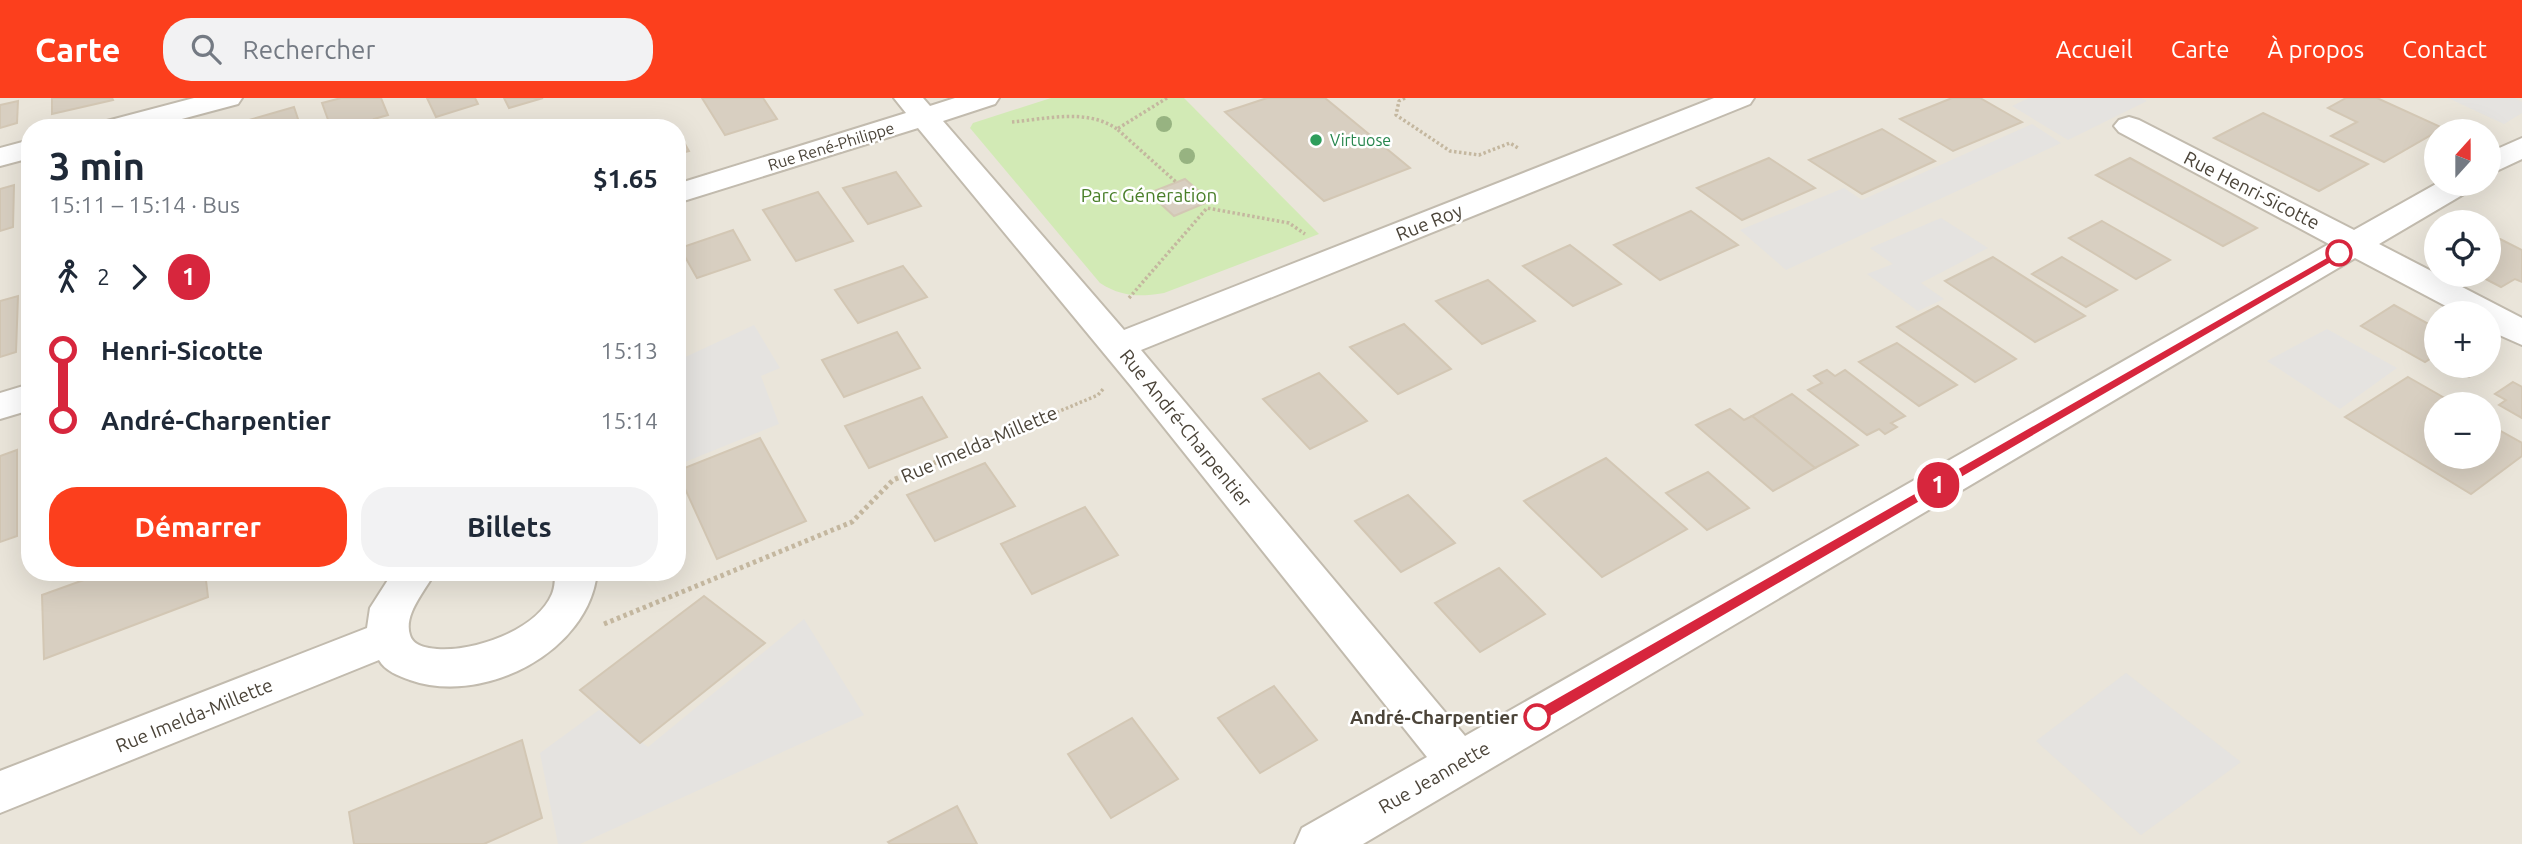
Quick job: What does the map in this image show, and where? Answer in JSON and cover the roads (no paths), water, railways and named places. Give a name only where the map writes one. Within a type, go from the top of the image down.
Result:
[{"type":"street","points":[[148,119],[228,98]]},
{"type":"street","name":"Rue René-Philippe","points":[[686,191],[916,107],[985,98]]},
{"type":"street","name":"Rue Roy","points":[[1118,346],[1740,98]]},
{"type":"street","name":"Rue André-Charpentier","points":[[916,107],[1118,346],[1459,762]]},
{"type":"street","name":"Rue Henri-Sicotte","points":[[2129,126],[2462,301]]},
{"type":"street","points":[[2501,159],[2522,147]]},
{"type":"street","points":[[0,157],[21,151]]},
{"type":"street","name":"Rue Jeannette","points":[[1319,844],[2437,196]]},
{"type":"street","name":"Rue Henri-Sicotte","points":[[2501,322],[2522,333]]},
{"type":"street","points":[[0,406],[21,400]]},
{"type":"street","points":[[408,581],[388,615],[388,638],[399,655],[420,667],[447,671],[478,667],[509,656],[538,638],[560,617],[573,594],[575,581]]},
{"type":"street","name":"Rue Imelda-Millette","points":[[0,792],[388,638]]},
{"type":"place","name":"Virtuose","points":[[1316,140]]},
{"type":"place","name":"André-Charpentier","points":[[1537,717]]},
{"type":"park label","name":"Parc Géneration","points":[[1149,195]]}]
